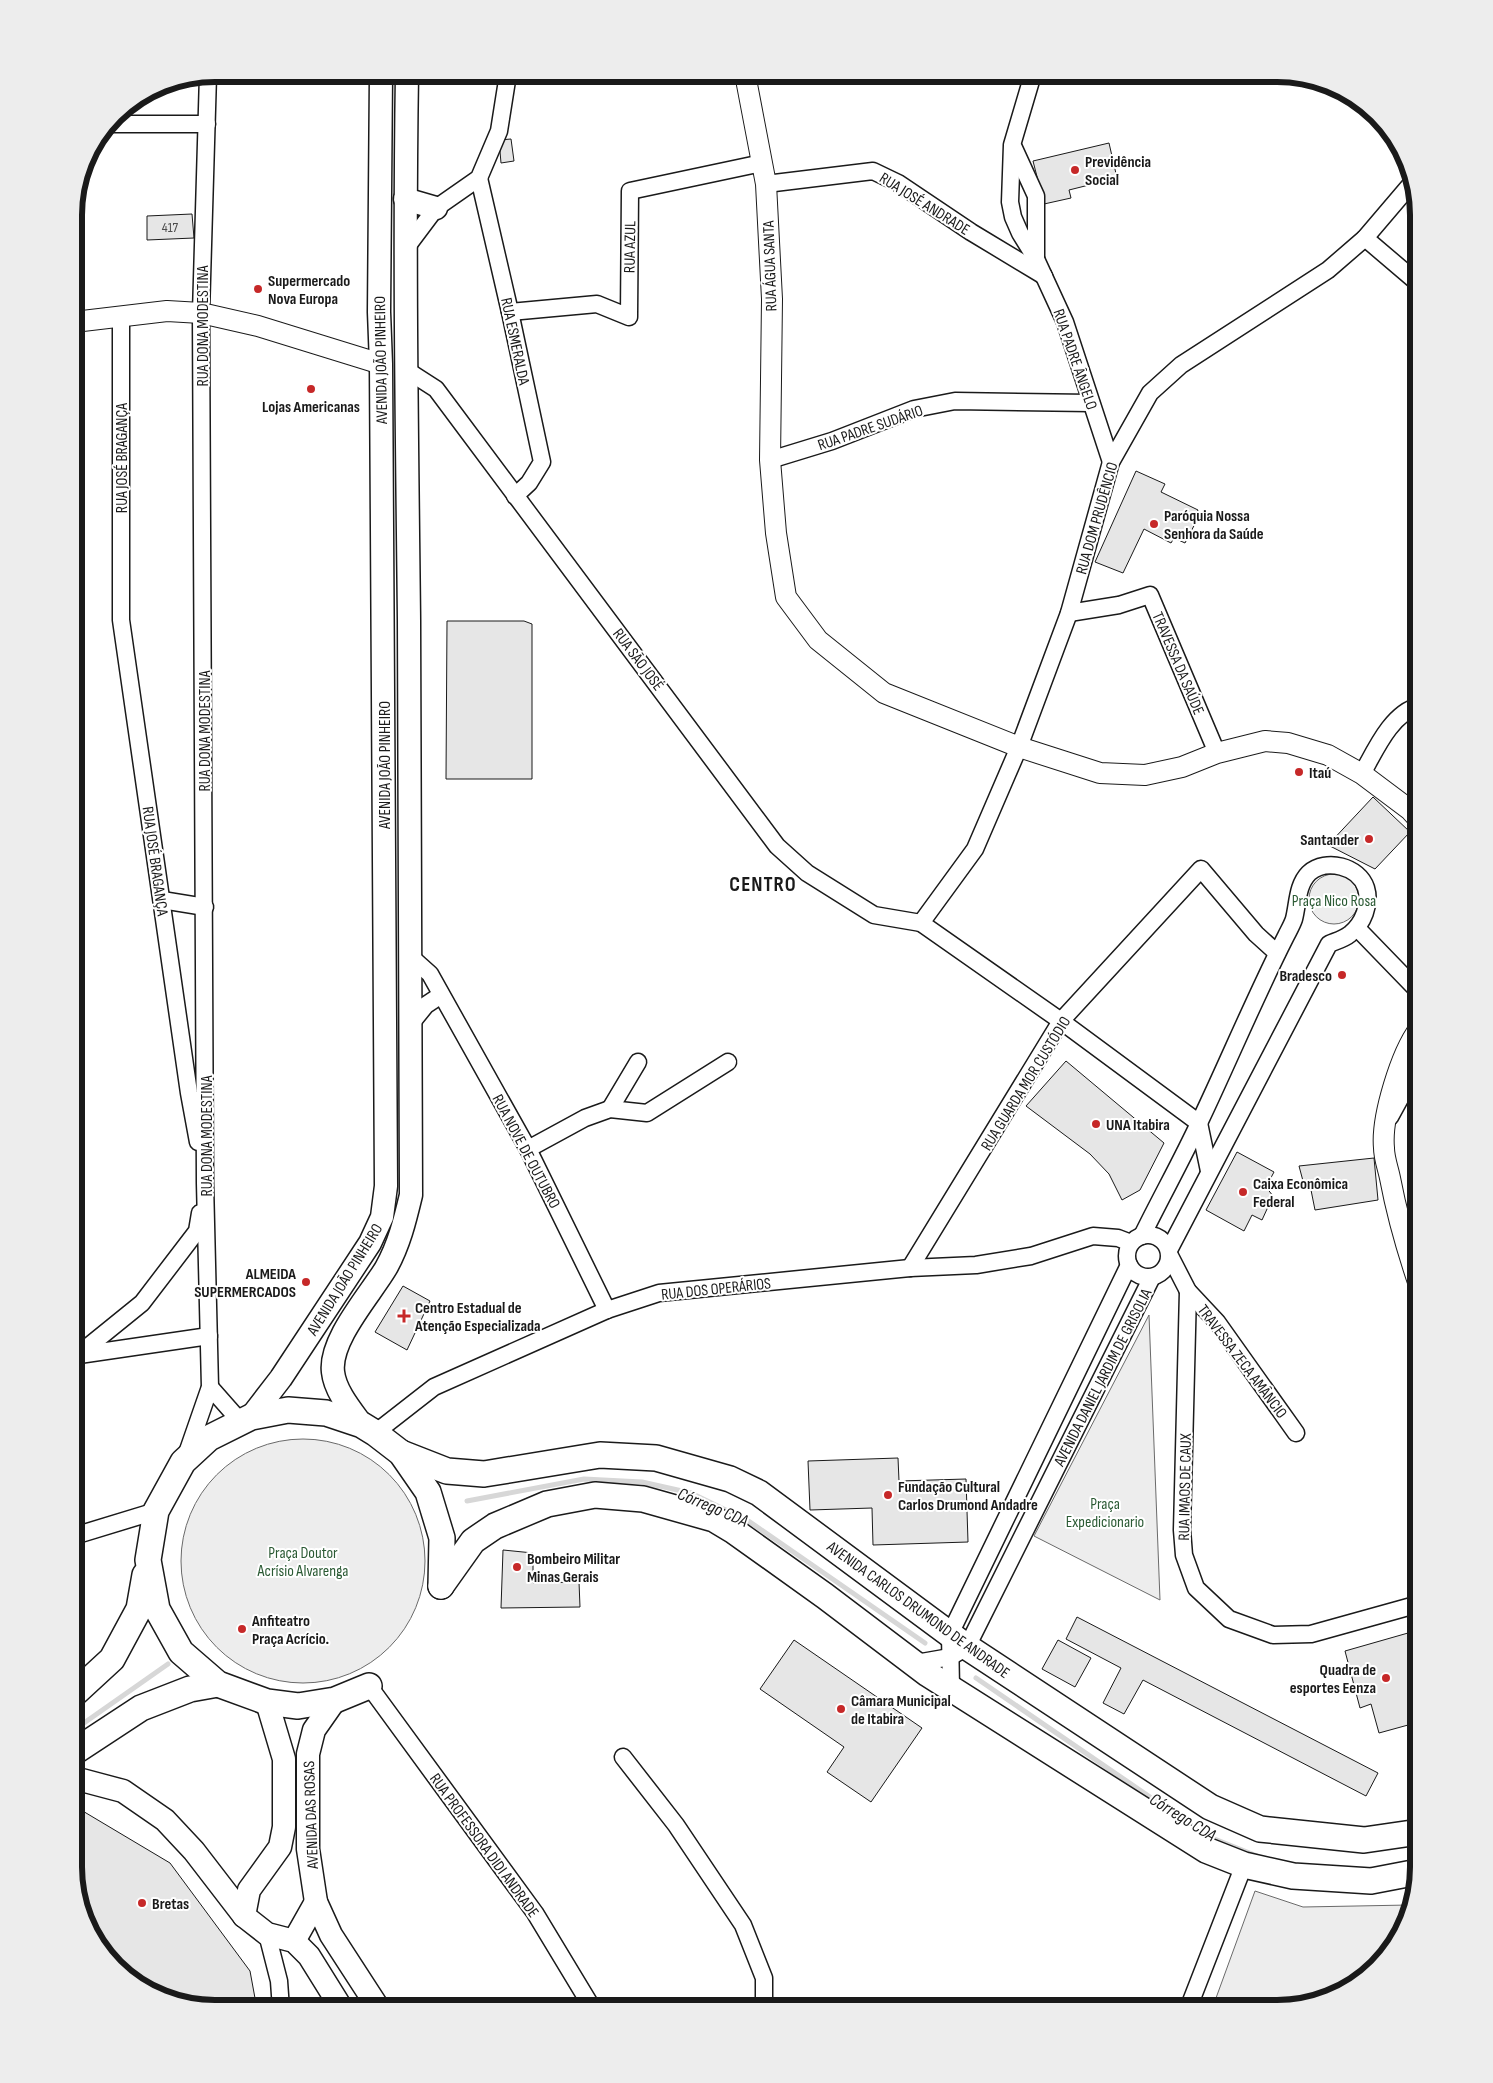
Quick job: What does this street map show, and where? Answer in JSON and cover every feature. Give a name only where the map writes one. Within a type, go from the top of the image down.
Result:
[{"type":"main road","name":"AVENIDA JOÃO PINHEIRO","points":[[246,1419],[281,1378],[370,1243],[382,1217],[386,1186],[381,364],[378,312],[381,83]]},
{"type":"main road","name":"AVENIDA JOÃO PINHEIRO","points":[[369,1429],[342,1395],[333,1372],[336,1343],[386,1266],[402,1232],[411,1195],[406,423],[408,371],[405,199],[407,83]]},
{"type":"main road","points":[[405,199],[436,208]]},
{"type":"main road","name":"RUA SÃO JOSÉ","points":[[381,364],[408,371]]},
{"type":"main road","points":[[83,1686],[112,1659],[138,1609],[156,1511],[184,1462],[209,1438],[246,1419],[288,1410],[326,1413],[369,1429],[401,1453],[428,1492],[442,1538],[441,1586],[473,1541],[495,1526],[547,1504],[595,1495],[643,1499],[714,1519],[734,1531],[951,1688],[1206,1850],[1244,1865],[1293,1876],[1371,1881],[1410,1874]]},
{"type":"main road","name":"AVENIDA CARLOS DRUMOND DE ANDRADE","points":[[401,1453],[447,1471],[484,1474],[600,1455],[656,1458],[730,1479],[759,1493],[956,1646],[1210,1807],[1260,1829],[1364,1840],[1410,1833]]},
{"type":"main road","points":[[148,1560],[157,1609],[181,1652],[218,1684],[267,1702],[298,1706],[335,1700],[369,1686]]},
{"type":"main road","points":[[83,1746],[141,1708],[190,1689],[218,1684]]},
{"type":"main road","name":"AVENIDA DAS ROSAS","points":[[335,1700],[314,1730],[308,1754],[308,1849],[316,1902],[331,1935],[373,2000]]},
{"type":"main road","name":"AVENIDA DAS ROSAS","points":[[244,1916],[249,1890],[280,1846],[284,1827],[284,1760],[267,1702]]},
{"type":"main road","points":[[83,1780],[123,1791],[165,1820],[194,1851],[244,1916],[309,1956],[336,2000]]},
{"type":"main road","points":[[282,1938],[316,1902]]},
{"type":"street","name":"RUA DONA MODESTINA","points":[[184,1462],[210,1387],[205,1183],[201,313],[208,83]]},
{"type":"street","points":[[406,248],[436,208],[479,178],[499,130],[507,83]]},
{"type":"street","name":"RUA ÁGUA SANTA","points":[[747,83],[766,184],[772,299],[770,460],[776,533],[786,597],[818,640],[884,693],[1019,748],[1100,773],[1145,775],[1182,767],[1217,753],[1265,742],[1288,743],[1328,755],[1362,774],[1410,810]]},
{"type":"street","name":"RUA PADRE ÂNGELO","points":[[1030,83],[1012,145],[1010,202],[1013,217],[1020,234],[1036,259],[1065,322],[1111,462]]},
{"type":"street","points":[[119,124],[207,124]]},
{"type":"street","name":"RUA PADRE ÂNGELO","points":[[1012,145],[1036,196],[1036,259]]},
{"type":"street","name":"RUA AZUL","points":[[510,312],[597,304],[629,317],[630,191],[762,163]]},
{"type":"street","name":"RUA JOSÉ ANDRADE","points":[[766,184],[873,171],[898,183],[971,232],[1044,276]]},
{"type":"street","name":"RUA ESMERALDA","points":[[479,178],[542,462],[529,483],[515,496]]},
{"type":"street","name":"RUA DOM PRUDÊNCIO","points":[[921,922],[976,849],[1019,748],[1069,613],[1111,462],[1150,392],[1181,365],[1328,270],[1365,238],[1407,188]]},
{"type":"street","points":[[1010,202],[1019,209],[1030,206],[1036,196]]},
{"type":"street","points":[[1365,238],[1410,276]]},
{"type":"street","points":[[83,321],[167,311],[201,313],[258,326],[381,364]]},
{"type":"street","name":"RUA JOSÉ BRAGANÇA","points":[[83,1349],[142,1303],[197,1231],[205,1183],[189,1093],[121,620],[121,317]]},
{"type":"street","name":"RUA SÃO JOSÉ","points":[[408,371],[436,389],[777,846],[807,873],[874,915],[921,922]]},
{"type":"street","name":"RUA PADRE SUDÁRIO","points":[[770,460],[832,441],[914,409],[955,401],[1091,403]]},
{"type":"street","name":"TRAVESSA DA SAÚDE","points":[[1069,613],[1119,605],[1150,595],[1217,753]]},
{"type":"street","points":[[1362,774],[1390,726],[1410,711]]},
{"type":"street","points":[[1277,953],[1293,921],[1302,882],[1310,872],[1322,866],[1350,869],[1358,875],[1365,885],[1368,897],[1365,915],[1356,928],[1410,983]]},
{"type":"street","name":"RUA GUARDA MOR CUSTÓDIO","points":[[910,1268],[1061,1021],[1201,869],[1256,934],[1277,953]]},
{"type":"street","points":[[162,900],[205,907]]},
{"type":"street","points":[[921,922],[1061,1021],[1199,1123],[1209,1171]]},
{"type":"street","name":"AVENIDA DANIEL JARDIM DE GRISOLIA","points":[[956,1646],[1156,1275],[1168,1264],[1169,1253],[1209,1171],[1329,944],[1348,936],[1356,928]]},
{"type":"street","name":"AVENIDA DANIEL JARDIM DE GRISOLIA","points":[[951,1688],[956,1646],[1128,1264],[1127,1257],[1199,1123],[1277,953]]},
{"type":"street","name":"RUA NOVE DE OUTUBRO","points":[[410,957],[430,974],[528,1149],[607,1310]]},
{"type":"street","points":[[409,1026],[426,1006],[441,995]]},
{"type":"street","points":[[1410,1043],[1398,1073],[1385,1125],[1384,1148],[1394,1202],[1410,1255]]},
{"type":"street","points":[[610,1110],[638,1062]]},
{"type":"street","points":[[528,1149],[585,1118],[610,1110],[647,1113],[728,1062]]},
{"type":"street","points":[[1385,1125],[1410,1082]]},
{"type":"street","name":"RUA DOS OPERÁRIOS","points":[[369,1429],[434,1387],[607,1310],[659,1293],[910,1268],[976,1265],[1022,1257],[1093,1236],[1136,1240]]},
{"type":"street","points":[[1136,1240],[1155,1236],[1166,1244],[1188,1291]]},
{"type":"street","name":"AVENIDA DANIEL JARDIM DE GRISOLIA","points":[[1128,1264],[1138,1275],[1156,1275],[1188,1291]]},
{"type":"street","name":"TRAVESSA ZECA AMÂNCIO","points":[[1188,1291],[1217,1322],[1296,1433]]},
{"type":"street","name":"RUA IMAOS DE CAUX","points":[[1188,1291],[1182,1530],[1184,1556],[1196,1588],[1230,1619],[1273,1635],[1311,1634],[1410,1606]]},
{"type":"street","points":[[1187,1338],[1200,1326],[1217,1322]]},
{"type":"street","name":"RUA JOSÉ BRAGANÇA","points":[[83,1354],[209,1336]]},
{"type":"street","points":[[210,1387],[246,1419]]},
{"type":"street","points":[[83,1533],[156,1511]]},
{"type":"street","points":[[916,1664],[956,1646]]},
{"type":"street","name":"RUA PROFESSORA DIDI ANDRADE","points":[[369,1686],[535,1913],[588,2000]]},
{"type":"street","points":[[623,1757],[676,1825],[743,1925],[764,1978],[764,2000]]},
{"type":"street","points":[[1192,2000],[1244,1865]]},
{"type":"street","points":[[280,2000],[279,1981],[282,1938]]},
{"type":"shaded area","name":"Praça Nico Rosa","points":[[1329,874],[1339,874],[1352,881],[1359,894],[1359,904],[1352,917],[1339,924],[1329,924],[1320,920],[1313,913],[1309,904],[1309,894],[1313,885],[1320,878]]},
{"type":"shaded area","name":"Praça Expedicionario","points":[[1149,1315],[1160,1600],[1034,1536]]},
{"type":"shaded area","name":"Praça Doutor Acrísio Alvarenga","points":[[291,1439],[315,1439],[338,1444],[361,1453],[381,1466],[398,1483],[416,1514],[423,1537],[425,1561],[423,1585],[411,1619],[398,1639],[381,1656],[361,1669],[338,1678],[315,1683],[291,1683],[268,1678],[245,1669],[225,1656],[208,1639],[195,1619],[186,1596],[181,1573],[181,1549],[186,1526],[195,1503],[208,1483],[225,1466],[245,1453],[268,1444]]},
{"type":"shaded area","points":[[1255,1891],[1303,1907],[1405,1905],[1393,1934],[1383,1949],[1372,1962],[1344,1983],[1312,1996],[1295,1999],[1215,2000]]},
{"type":"building","points":[[511,139],[514,161],[501,163],[499,140]]},
{"type":"building","name":"Previdência Social","points":[[1109,143],[1117,178],[1069,190],[1071,198],[1044,204],[1033,161]]},
{"type":"building","points":[[192,214],[194,238],[147,240],[147,216]]},
{"type":"building","name":"Paróquia Nossa Senhora da Saúde","points":[[1136,471],[1165,484],[1161,492],[1198,510],[1195,517],[1198,518],[1185,543],[1174,538],[1171,543],[1144,529],[1123,573],[1095,562]]},
{"type":"building","points":[[447,621],[524,621],[532,624],[532,779],[446,779]]},
{"type":"building","name":"Santander","points":[[1373,797],[1410,832],[1375,869],[1328,845]]},
{"type":"building","name":"UNA Itabira","points":[[1066,1061],[1164,1143],[1140,1190],[1122,1200],[1109,1174],[1090,1154],[1026,1106]]},
{"type":"building","name":"Caixa Econômica Federal","points":[[1237,1152],[1274,1172],[1266,1187],[1273,1196],[1262,1220],[1252,1215],[1244,1231],[1206,1210]]},
{"type":"building","points":[[1374,1158],[1378,1200],[1315,1210],[1309,1180],[1303,1181],[1299,1166]]},
{"type":"building","name":"Centro Estadual de Atenção Especializada","points":[[403,1286],[430,1301],[407,1350],[375,1332]]},
{"type":"building","name":"Fundação Cultural Carlos Drumond Andadre","points":[[898,1458],[899,1481],[966,1479],[968,1542],[873,1545],[872,1508],[810,1510],[808,1461]]},
{"type":"building","name":"Bombeiro Militar Minas Gerais","points":[[503,1550],[533,1553],[533,1583],[579,1582],[580,1607],[501,1608]]},
{"type":"building","points":[[1077,1617],[1378,1773],[1366,1796],[1143,1680],[1124,1714],[1103,1703],[1121,1668],[1066,1639]]},
{"type":"building","name":"Quadra de esportes Eenza","points":[[1410,1632],[1410,1724],[1379,1733],[1371,1704],[1360,1708],[1345,1651]]},
{"type":"building","name":"Câmara Municipal de Itabira","points":[[794,1640],[922,1728],[871,1802],[827,1772],[844,1747],[760,1689]]},
{"type":"building","points":[[1058,1640],[1091,1658],[1075,1687],[1042,1669]]},
{"type":"building","name":"Bretas","points":[[83,1811],[170,1863],[250,1971],[255,2000],[207,2000],[189,1998],[164,1990],[149,1983],[121,1962],[100,1934],[87,1902],[83,1868]]},
{"type":"waterway","name":"Córrego CDA","points":[[467,1501],[584,1479],[642,1482],[691,1493],[750,1522],[925,1643]]},
{"type":"waterway","name":"Córrego CDA","points":[[83,1724],[168,1664]]},
{"type":"waterway","name":"Córrego CDA","points":[[976,1678],[1207,1836],[1257,1856]]},
{"type":"place","name":"Previdência Social","points":[[1075,170]]},
{"type":"place","name":"Supermercado Nova Europa","points":[[258,289]]},
{"type":"place","name":"Lojas Americanas","points":[[311,389]]},
{"type":"place","name":"Paróquia Nossa Senhora da Saúde","points":[[1154,524]]},
{"type":"place","name":"Itaú","points":[[1299,772]]},
{"type":"place","name":"Santander","points":[[1369,839]]},
{"type":"place","name":"Bradesco","points":[[1342,975]]},
{"type":"place","name":"UNA Itabira","points":[[1096,1124]]},
{"type":"place","name":"Caixa Econômica Federal","points":[[1243,1192]]},
{"type":"place","name":"ALMEIDA SUPERMERCADOS","points":[[306,1282]]},
{"type":"place","name":"Centro Estadual de Atenção Especializada","points":[[404,1316]]},
{"type":"place","name":"Fundação Cultural Carlos Drumond Andadre","points":[[888,1495]]},
{"type":"place","name":"Bombeiro Militar Minas Gerais","points":[[517,1567]]},
{"type":"place","name":"Anfiteatro Praça Acrício.","points":[[242,1629]]},
{"type":"place","name":"Quadra de esportes Eenza","points":[[1386,1678]]},
{"type":"place","name":"Câmara Municipal de Itabira","points":[[841,1709]]},
{"type":"place","name":"Bretas","points":[[142,1903]]},
{"type":"district","name":"CENTRO","points":[[763,884]]}]
